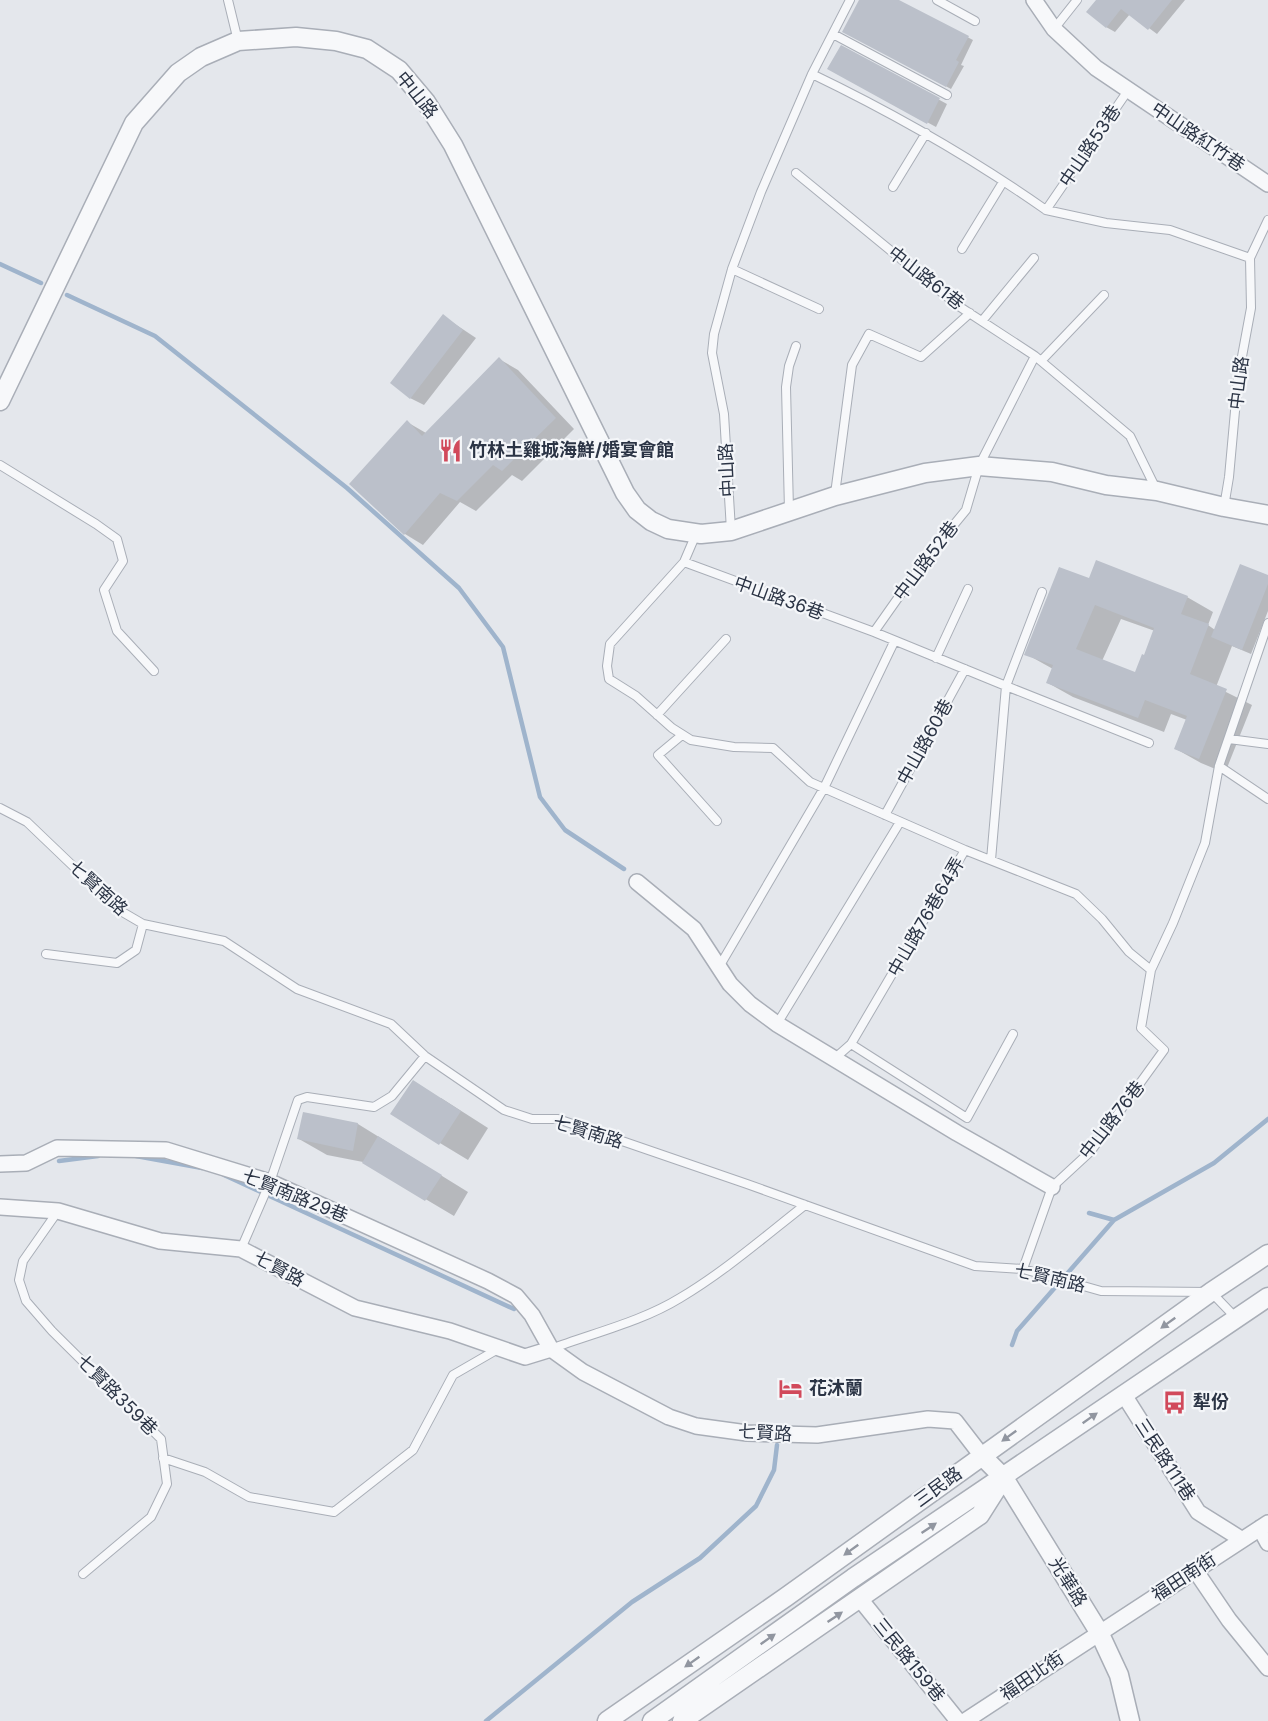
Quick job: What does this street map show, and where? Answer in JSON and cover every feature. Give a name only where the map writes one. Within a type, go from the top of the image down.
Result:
[{"type":"street","name":"中山路53巷","points":[[1034,0],[1054,29],[1096,68],[1129,89]]},
{"type":"street","name":"中山路","points":[[0,401],[134,123],[178,73],[201,57],[238,40],[296,37],[336,41],[367,50],[399,70],[426,102],[453,145],[625,493],[638,510],[651,521],[668,529],[696,534],[731,531],[835,496],[925,473],[979,466],[1052,472],[1106,485],[1157,490],[1224,507],[1268,515]]},
{"type":"street","name":"中山路紅竹巷","points":[[1129,89],[1268,184]]},
{"type":"street","points":[[637,882],[694,929],[730,984],[750,1004],[777,1024],[1052,1187]]},
{"type":"street","name":"七賢南路29巷","points":[[0,1164],[26,1163],[57,1148],[166,1150],[270,1182],[488,1281],[516,1296],[532,1315],[551,1349]]},
{"type":"street","name":"七賢路","points":[[0,1207],[58,1211],[160,1241],[241,1249],[355,1308],[450,1331],[525,1357],[551,1349],[583,1372],[669,1417],[696,1426],[747,1433],[816,1435],[928,1419],[955,1421],[982,1456]]},
{"type":"street","name":"三民路","points":[[607,1721],[786,1597],[1211,1292],[1268,1254]]},
{"type":"street","name":"三民路","points":[[652,1721],[854,1578],[1268,1298]]},
{"type":"street","name":"三民路111巷","points":[[1124,1395],[1198,1512],[1241,1539]]},
{"type":"street","name":"光華路","points":[[982,1456],[1004,1478],[1099,1632],[1119,1675],[1130,1721]]},
{"type":"street","name":"三民路","points":[[682,1721],[980,1515],[1004,1478]]},
{"type":"street","points":[[1264,1525],[1268,1543]]},
{"type":"street","name":"福田南街","points":[[1099,1632],[1264,1525]]},
{"type":"street","points":[[1195,1570],[1229,1620],[1268,1668]]},
{"type":"street","name":"三民路159巷","points":[[860,1599],[958,1721]]},
{"type":"street","name":"福田北街","points":[[965,1721],[1099,1632]]},
{"type":"lane","points":[[228,0],[238,40]]},
{"type":"lane","points":[[850,0],[812,74],[873,103],[926,133],[1046,210],[1106,223],[1170,230],[1250,258]]},
{"type":"lane","points":[[938,0],[975,21]]},
{"type":"lane","points":[[1054,29],[1077,0]]},
{"type":"lane","points":[[833,34],[947,95]]},
{"type":"lane","name":"中山路","points":[[731,531],[724,414],[712,352],[714,334],[732,269],[760,192],[812,74]]},
{"type":"lane","name":"中山路53巷","points":[[1046,210],[1129,89]]},
{"type":"lane","points":[[892,187],[926,133]]},
{"type":"lane","name":"中山路61巷","points":[[796,173],[970,313],[921,357],[869,334],[852,365],[835,496]]},
{"type":"lane","points":[[962,249],[1003,182]]},
{"type":"lane","name":"中山路","points":[[1224,507],[1238,378],[1251,308],[1250,258],[1268,220]]},
{"type":"lane","points":[[982,321],[1034,258]]},
{"type":"lane","points":[[732,269],[819,309]]},
{"type":"lane","points":[[979,466],[1038,359],[1104,295]]},
{"type":"lane","points":[[970,313],[1038,359],[1130,436],[1157,490]]},
{"type":"lane","points":[[789,511],[786,387],[789,366],[796,346]]},
{"type":"lane","points":[[0,465],[117,539],[123,561],[104,590],[117,630],[154,671]]},
{"type":"lane","name":"中山路52巷","points":[[874,632],[924,561],[966,510],[979,466]]},
{"type":"lane","points":[[696,534],[684,562],[610,644],[607,666],[609,679],[636,696],[682,735],[658,755],[717,821]]},
{"type":"lane","name":"中山路36巷","points":[[684,562],[874,632]]},
{"type":"lane","points":[[936,658],[968,589]]},
{"type":"lane","points":[[991,860],[1006,686],[1042,592]]},
{"type":"lane","name":"中山路76巷","points":[[1023,1269],[1052,1187],[1091,1151],[1164,1050],[1141,1028],[1151,970],[1173,923],[1205,843],[1219,765],[1268,623]]},
{"type":"lane","points":[[874,632],[1149,743]]},
{"type":"lane","points":[[657,715],[726,639]]},
{"type":"lane","points":[[719,967],[824,788],[894,642]]},
{"type":"lane","name":"中山路60巷","points":[[885,815],[965,669]]},
{"type":"lane","name":"中山路76巷64弄","points":[[682,735],[691,740],[734,747],[773,748],[810,782],[965,850],[851,1044],[834,1059]]},
{"type":"lane","points":[[1229,739],[1268,744]]},
{"type":"lane","points":[[1219,765],[1268,799]]},
{"type":"lane","name":"七賢南路","points":[[0,808],[27,822],[118,910],[143,924],[224,942],[297,989],[391,1024],[425,1056],[504,1110],[532,1119],[558,1119],[975,1266],[1023,1269],[1101,1290],[1211,1292]]},
{"type":"lane","points":[[777,1024],[900,822]]},
{"type":"lane","points":[[965,850],[1076,894],[1102,919],[1129,952],[1151,970]]},
{"type":"lane","points":[[45,954],[117,963],[136,950],[143,924]]},
{"type":"lane","points":[[851,1044],[967,1118],[1013,1034]]},
{"type":"lane","points":[[241,1249],[270,1182],[298,1100],[307,1097],[374,1107],[392,1096],[425,1056]]},
{"type":"lane","name":"七賢路","points":[[551,1349],[644,1316],[679,1299],[735,1260],[805,1205]]},
{"type":"lane","name":"七賢路359巷","points":[[58,1211],[23,1261],[19,1280],[26,1301],[52,1331],[160,1439],[167,1484],[151,1517],[83,1574]]},
{"type":"lane","points":[[1211,1292],[1237,1319]]},
{"type":"lane","points":[[163,1458],[204,1472],[249,1497],[334,1512],[413,1450],[453,1375],[500,1348]]},
{"type":"building","points":[[859,0],[899,0],[969,36],[956,60],[959,62],[946,87],[842,32]]},
{"type":"building","points":[[1096,0],[1172,0],[1148,30],[1121,9],[1106,28],[1086,12]]},
{"type":"building","points":[[841,45],[940,98],[927,124],[827,69]]},
{"type":"building","points":[[443,314],[463,330],[410,399],[390,383]]},
{"type":"building","name":"竹林土雞城海鮮/婚宴會館","points":[[499,357],[556,418],[502,471],[493,465],[457,501],[440,493],[404,535],[349,484],[407,420],[422,436]]},
{"type":"building","points":[[1096,560],[1188,596],[1181,614],[1209,624],[1190,674],[1227,689],[1199,759],[1174,749],[1187,716],[1145,700],[1138,718],[1046,683],[1053,665],[1024,655],[1059,567],[1089,578]],"holes":[[[1095,605],[1154,628],[1135,672],[1076,649]]]},
{"type":"building","points":[[1240,564],[1268,575],[1268,584],[1242,650],[1211,637]]},
{"type":"building","points":[[413,1080],[461,1111],[439,1145],[390,1114]]},
{"type":"building","points":[[303,1112],[358,1123],[353,1151],[297,1139]]},
{"type":"building","points":[[378,1136],[442,1175],[425,1201],[362,1163]]},
{"type":"waterway","points":[[0,264],[41,283]]},
{"type":"waterway","points":[[67,295],[155,336],[347,488],[459,588],[503,647],[540,797],[565,830],[624,869]]},
{"type":"waterway","points":[[1089,1213],[1114,1220],[1214,1163],[1268,1119]]},
{"type":"waterway","points":[[59,1161],[98,1156]]},
{"type":"waterway","points":[[136,1156],[202,1168]]},
{"type":"waterway","points":[[224,1175],[514,1309]]},
{"type":"waterway","points":[[1012,1345],[1017,1331],[1114,1220]]},
{"type":"waterway","points":[[486,1721],[632,1602],[700,1558],[756,1506],[774,1470],[777,1445]]},
{"type":"place","name":"竹林土雞城海鮮/婚宴會館","points":[[451,450]]},
{"type":"place","name":"花沐蘭","points":[[791,1388]]},
{"type":"place","name":"犁份","points":[[1175,1402]]}]
